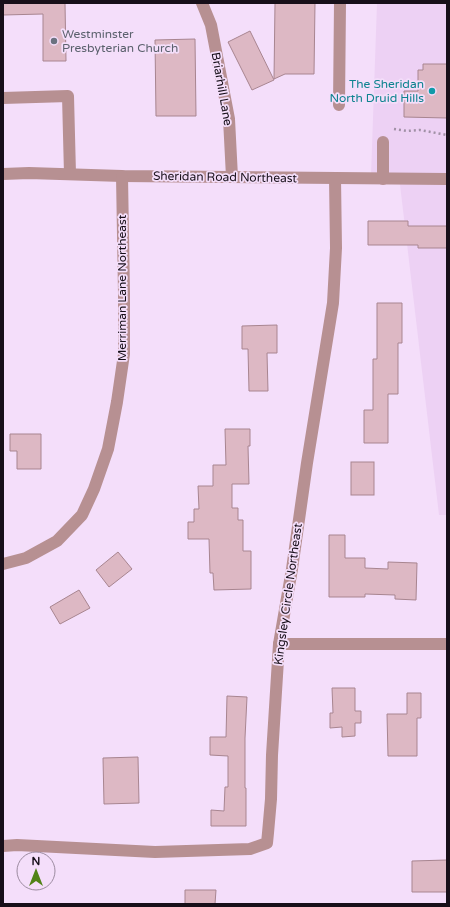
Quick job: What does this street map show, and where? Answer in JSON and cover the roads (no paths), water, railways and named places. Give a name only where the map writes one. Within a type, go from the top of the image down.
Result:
[{"type":"street","name":"Briarhill Lane","points":[[202,3],[210,26],[229,119],[232,177]]},
{"type":"street","points":[[339,104],[340,3]]},
{"type":"street","points":[[3,98],[68,96],[70,174]]},
{"type":"street","points":[[383,142],[383,179]]},
{"type":"street","name":"Sheridan Road Northeast","points":[[3,174],[29,173],[122,176],[447,179]]},
{"type":"street","name":"Merriman Lane Northeast","points":[[3,564],[26,558],[57,540],[82,515],[94,489],[108,450],[124,354],[122,176]]},
{"type":"street","name":"Kingsley Circle Northeast","points":[[3,846],[155,852],[250,849],[266,843],[271,799],[272,756],[279,644],[333,303],[336,248],[335,178]]},
{"type":"street","points":[[279,644],[447,644]]},
{"type":"place","name":"Westminster Presbyterian Church","points":[[54,41]]},
{"type":"place","name":"The Sheridan North Druid Hills","points":[[432,91]]}]
